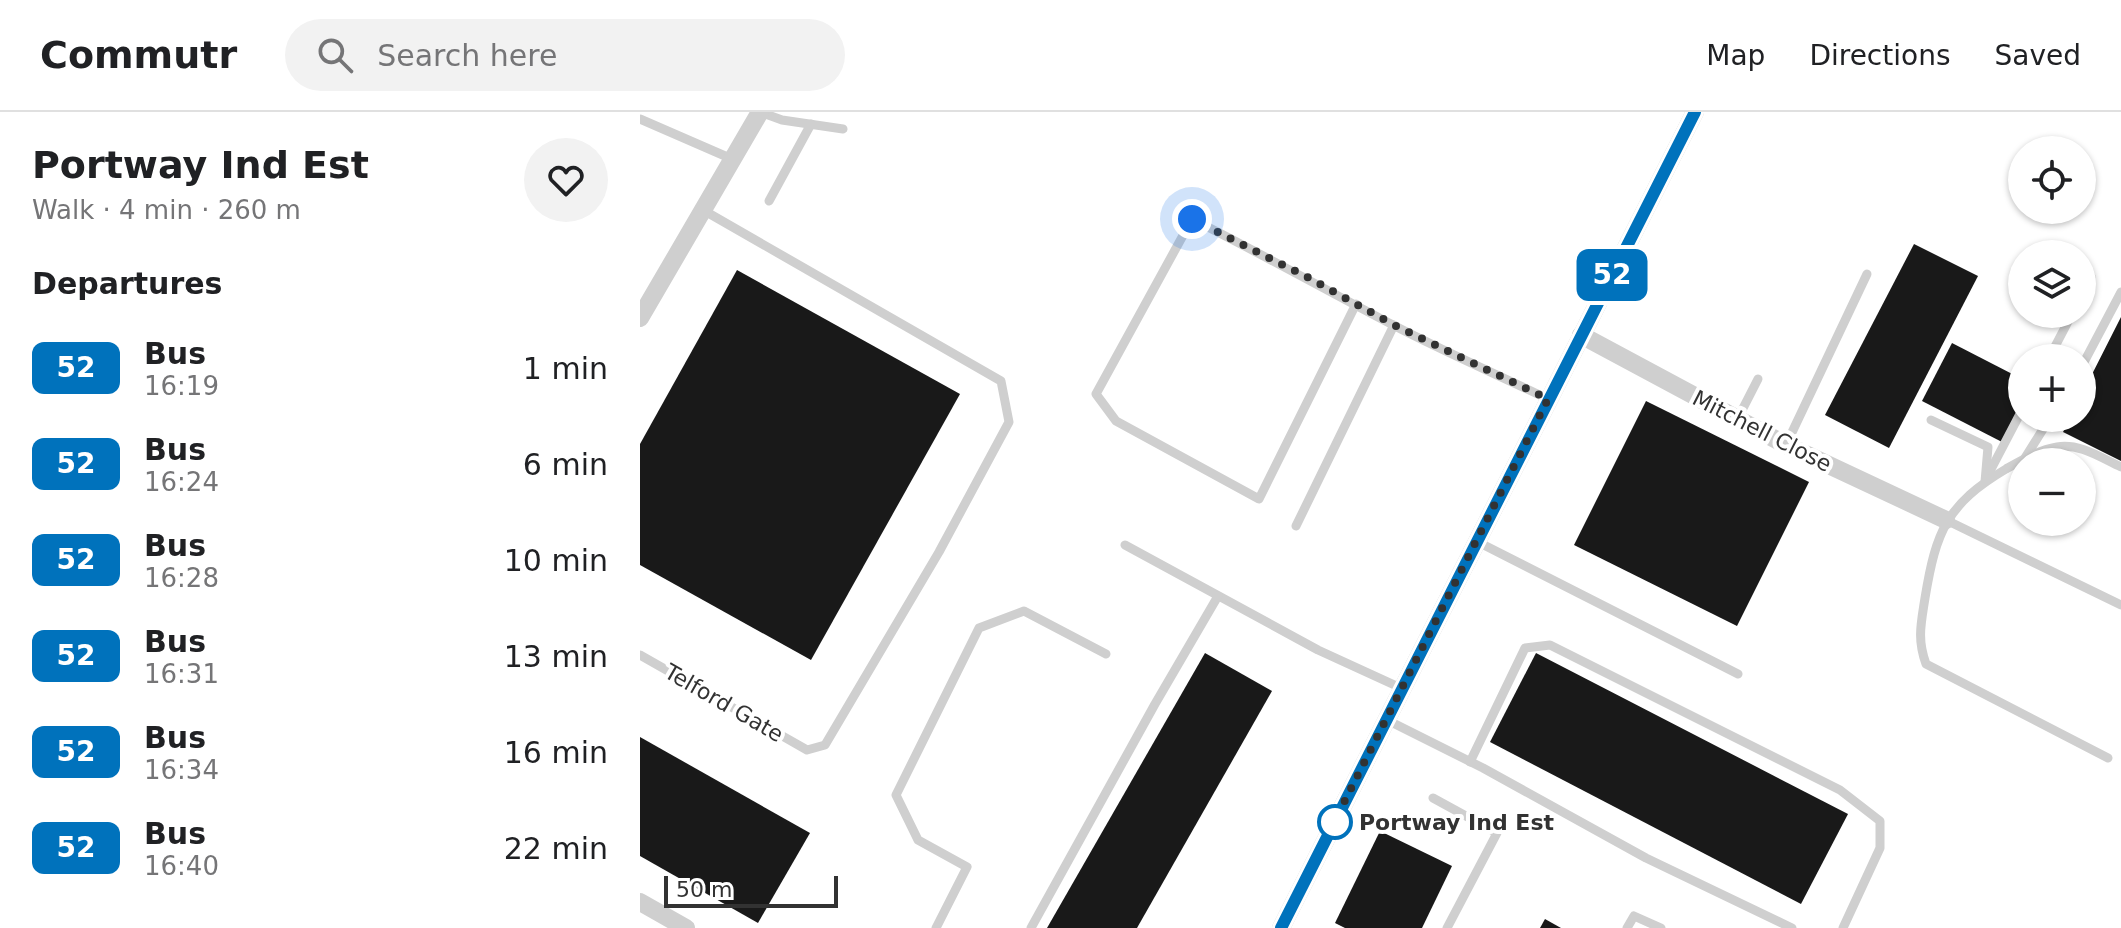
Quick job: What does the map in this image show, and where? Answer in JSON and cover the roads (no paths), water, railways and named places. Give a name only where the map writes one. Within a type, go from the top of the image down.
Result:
[{"type":"street","points":[[642,311],[760,112]]},
{"type":"street","points":[[1281,928],[1695,112]]},
{"type":"street","name":"Mitchell Close","points":[[1581,335],[1786,445],[1946,520]]},
{"type":"street","points":[[640,902],[686,928]]},
{"type":"lane","points":[[760,112],[782,120],[843,129]]},
{"type":"lane","points":[[640,119],[732,159]]},
{"type":"lane","points":[[769,201],[811,124]]},
{"type":"lane","name":"Telford Gate","points":[[640,655],[807,750],[825,745],[939,552],[1009,422],[1001,381],[703,210]]},
{"type":"lane","points":[[1356,304],[1259,499],[1116,421],[1096,394],[1192,219],[1356,304],[1394,325],[1548,399]]},
{"type":"lane","points":[[1786,445],[1867,274]]},
{"type":"lane","points":[[2094,344],[2121,292]]},
{"type":"lane","points":[[1296,526],[1394,325]]},
{"type":"lane","points":[[1737,420],[1758,379]]},
{"type":"lane","points":[[1931,420],[1988,447],[1985,482]]},
{"type":"lane","points":[[1985,482],[2011,432]]},
{"type":"lane","points":[[2055,448],[2081,448]]},
{"type":"lane","points":[[2096,455],[2121,467]]},
{"type":"lane","points":[[2008,468],[1960,502],[1946,520],[1931,563],[1919,644],[1926,664],[2108,758]]},
{"type":"lane","points":[[1946,520],[2121,605]]},
{"type":"lane","points":[[1476,541],[1738,674]]},
{"type":"lane","points":[[1125,545],[1318,650],[1401,688]]},
{"type":"lane","points":[[1031,928],[1218,596]]},
{"type":"lane","points":[[936,928],[967,867],[918,840],[896,795],[979,628],[1024,611],[1106,654]]},
{"type":"lane","points":[[1470,762],[1525,648],[1550,645],[1840,790],[1880,821],[1880,848],[1843,928]]},
{"type":"lane","points":[[1387,720],[1646,858],[1792,928]]},
{"type":"lane","points":[[1433,798],[1497,833],[1447,928]]},
{"type":"lane","points":[[1627,928],[1634,916],[1661,928]]},
{"type":"place","name":"Portway Ind Est","points":[[1335,822]]}]
